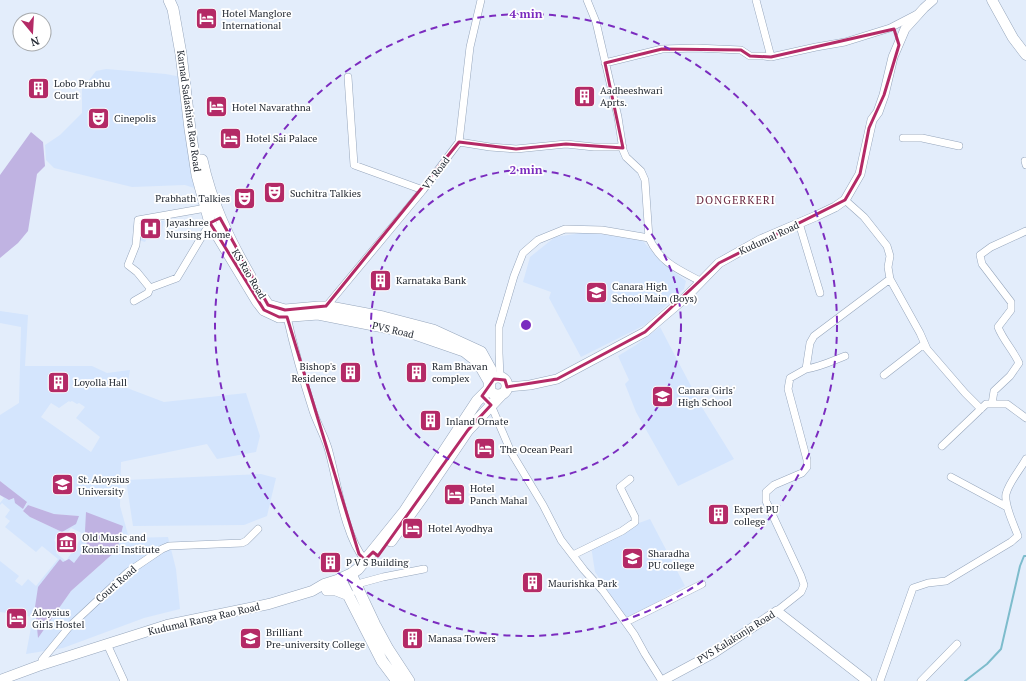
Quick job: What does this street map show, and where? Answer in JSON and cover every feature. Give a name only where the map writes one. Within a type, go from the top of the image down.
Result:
[{"type":"main road","name":"Karnad Sadashiva Rao Road","points":[[169,0],[181,54],[197,175],[206,208],[215,221],[257,301],[264,310],[283,317]]},
{"type":"main road","name":"KS Rao Road","points":[[173,0],[185,40],[195,128],[215,221],[229,240],[257,290],[268,305],[285,310],[324,311]]},
{"type":"main road","points":[[992,0],[1013,38],[1026,55]]},
{"type":"main road","name":"PVS Road","points":[[283,317],[324,311],[409,332],[464,351],[478,362],[491,385],[504,380],[504,391]]},
{"type":"main road","points":[[312,591],[336,590],[357,585],[375,554],[477,401],[491,385],[495,394],[504,391]]},
{"type":"main road","points":[[397,681],[382,661],[357,585],[358,569],[365,560],[375,554],[401,528],[468,430],[504,391]]},
{"type":"main road","points":[[327,590],[341,582],[357,585]]},
{"type":"main road","points":[[341,582],[357,585]]},
{"type":"main road","name":"Kudumal Ranga Rao Road","points":[[0,680],[37,664],[167,625],[269,604],[312,591],[324,584],[341,582]]},
{"type":"main road","points":[[357,585],[388,649],[409,681]]},
{"type":"street","points":[[481,0],[470,47],[459,142],[516,149],[566,144],[594,147],[623,147]]},
{"type":"street","points":[[587,0],[596,22],[626,157],[641,171],[645,180],[649,238],[653,247],[670,265],[700,281]]},
{"type":"street","points":[[756,0],[771,57]]},
{"type":"street","name":"Kudumal Road","points":[[504,391],[557,379],[645,332],[685,298],[719,263],[760,240],[835,207],[845,200],[860,174],[870,128],[884,95],[893,57],[905,30],[920,12],[933,0]]},
{"type":"street","points":[[605,63],[662,49],[696,48],[741,50],[750,56],[771,57],[845,42],[890,28],[920,12]]},
{"type":"street","points":[[890,28],[894,29],[899,45]]},
{"type":"street","points":[[348,77],[354,165],[423,190]]},
{"type":"street","points":[[903,138],[922,138],[959,146]]},
{"type":"street","name":"VT Road","points":[[324,311],[423,190],[459,142]]},
{"type":"street","points":[[845,200],[864,217],[887,246],[890,256],[888,267],[890,279],[920,333],[924,344],[932,356],[965,394],[981,409]]},
{"type":"street","points":[[150,288],[137,272],[128,265],[136,244],[138,220],[206,208]]},
{"type":"street","points":[[134,301],[148,293],[150,288],[177,278],[215,221]]},
{"type":"street","points":[[799,223],[820,293]]},
{"type":"street","points":[[649,238],[602,230],[565,229],[538,240],[523,254],[514,276],[499,327],[498,353],[491,385],[491,405],[511,452],[543,504],[561,540],[603,590],[626,622],[662,681]]},
{"type":"street","points":[[992,404],[994,391],[1010,376],[1019,363],[998,327],[1011,310],[1011,302],[982,264],[980,255],[991,247],[1026,231]]},
{"type":"street","points":[[845,356],[815,368],[806,369],[810,343],[814,336],[890,279]]},
{"type":"street","points":[[283,317],[327,447],[348,525],[359,554],[365,560]]},
{"type":"street","points":[[884,375],[924,344]]},
{"type":"street","name":"PVS Kalakunja Road","points":[[662,681],[714,652],[777,611],[801,592],[804,585],[801,576],[766,502],[766,492],[774,485],[802,473],[807,467],[807,460],[788,389],[790,378],[806,369]]},
{"type":"street","points":[[942,446],[986,404],[1007,404],[1026,418]]},
{"type":"street","points":[[880,681],[913,588],[928,583],[946,581],[1011,542],[1018,536],[1008,507],[1006,495],[1026,459]]},
{"type":"street","points":[[951,477],[1008,507]]},
{"type":"street","points":[[573,556],[622,531],[636,522],[620,487],[630,479]]},
{"type":"street","name":"Court Road","points":[[37,664],[42,660],[68,627],[128,572],[162,549],[169,546],[242,543],[258,529]]},
{"type":"street","points":[[357,585],[383,576],[424,569]]},
{"type":"street","points":[[626,622],[702,584]]},
{"type":"street","points":[[777,611],[867,681]]},
{"type":"street","points":[[107,644],[124,681]]},
{"type":"street","points":[[921,681],[957,644]]},
{"type":"highlighted area","points":[[894,29],[899,45],[884,95],[869,128],[860,174],[845,200],[719,263],[645,332],[557,379],[507,387],[505,380],[494,379],[482,396],[491,405],[468,430],[378,556],[373,552],[365,560],[359,554],[287,317],[279,317],[264,310],[210,223],[220,218],[268,305],[285,310],[326,306],[459,142],[516,149],[566,144],[623,148],[605,63],[662,49],[741,50],[750,56],[771,57]]},
{"type":"shaded area","points":[[106,69],[166,74],[186,78],[200,190],[185,185],[132,187],[54,168],[46,160],[45,145],[60,135],[82,113],[82,89],[96,71]]},
{"type":"shaded area","points":[[31,132],[43,142],[45,166],[37,174],[28,231],[18,243],[0,258],[0,175]]},
{"type":"shaded area","name":"Jayashree Nursing Home","points":[[140,221],[164,221],[161,236],[155,234],[154,236],[151,236],[150,240],[146,240],[145,242],[139,240]]},
{"type":"shaded area","points":[[588,232],[643,241],[662,263],[686,281],[684,289],[645,325],[581,357],[549,298],[551,292],[523,282],[530,257],[555,237]]},
{"type":"shaded area","name":"St. Aloysius University","points":[[0,311],[28,315],[25,366],[92,366],[107,373],[130,370],[127,388],[164,402],[246,393],[260,436],[256,452],[217,459],[207,444],[121,462],[120,506],[129,538],[168,537],[176,569],[180,609],[144,618],[63,648],[26,654],[33,617],[0,612],[0,561],[19,576],[15,581],[22,586],[28,579],[36,586],[58,559],[42,546],[36,552],[5,527],[10,521],[5,517],[10,510],[2,503],[0,505],[4,498],[0,495],[9,500],[14,498],[23,509],[27,503],[0,481],[0,415],[19,403],[21,327],[0,323]],"holes":[[[69,401],[77,404],[79,403],[85,407],[76,418],[100,437],[91,452],[41,417],[51,403],[59,408]],[[28,505],[54,514],[78,516],[62,532],[30,517],[23,511]],[[71,528],[84,534],[66,561],[56,553],[59,546],[54,540],[59,534],[65,537]],[[85,531],[117,550],[71,591],[38,637],[60,559],[63,562],[74,563],[87,546]]]},
{"type":"shaded area","name":"Canara Girls' High School","points":[[660,327],[703,409],[734,459],[678,486],[636,412],[625,384],[629,380],[618,356]]},
{"type":"shaded area","points":[[261,474],[276,478],[267,516],[244,525],[133,526],[126,480]]},
{"type":"shaded area","points":[[0,481],[27,502],[23,509],[15,503],[14,498],[9,500],[0,495]]},
{"type":"shaded area","points":[[28,505],[54,514],[79,516],[76,524],[62,532],[30,517],[23,511]]},
{"type":"shaded area","points":[[86,512],[123,526],[117,550],[71,591],[38,638],[35,607],[38,587],[60,559],[63,562],[69,559],[74,563],[87,546],[85,531]]},
{"type":"shaded area","name":"Sharadha PU college","points":[[650,519],[685,586],[627,619],[595,572],[591,546],[595,539]]},
{"type":"waterway","points":[[965,681],[987,664],[1001,649],[1020,566],[1024,556],[1026,556]]},
{"type":"place","name":"Hotel Manglore International","points":[[206,19]]},
{"type":"place","name":"Lobo Prabhu Court","points":[[38,89]]},
{"type":"place","name":"Aadheeshwari Aprts.","points":[[585,96]]},
{"type":"place","name":"Hotel Navarathna","points":[[216,107]]},
{"type":"place","name":"Cinepolis","points":[[98,118]]},
{"type":"place","name":"Hotel Sai Palace","points":[[231,138]]},
{"type":"place","name":"Suchitra Talkies","points":[[275,193]]},
{"type":"place","name":"Prabhath Talkies","points":[[245,198]]},
{"type":"place","name":"Jayashree Nursing Home","points":[[151,228]]},
{"type":"place","name":"Karnataka Bank","points":[[381,280]]},
{"type":"place","name":"Canara High School Main (Boys)","points":[[597,292]]},
{"type":"place","name":"Bishop's Residence","points":[[351,372]]},
{"type":"place","name":"Ram Bhavan complex","points":[[416,372]]},
{"type":"place","name":"Loyolla Hall","points":[[58,382]]},
{"type":"place","name":"Canara Girls' High School","points":[[663,396]]},
{"type":"place","name":"Inland Ornate","points":[[431,421]]},
{"type":"place","name":"The Ocean Pearl","points":[[485,449]]},
{"type":"place","name":"St. Aloysius University","points":[[63,485]]},
{"type":"place","name":"Hotel Panch Mahal","points":[[455,494]]},
{"type":"place","name":"Expert PU college","points":[[719,515]]},
{"type":"place","name":"Hotel Ayodhya","points":[[413,528]]},
{"type":"place","name":"Old Music and Konkani Institute","points":[[67,543]]},
{"type":"place","name":"Sharadha PU college","points":[[632,559]]},
{"type":"place","name":"P V S Building","points":[[331,562]]},
{"type":"place","name":"Maurishka Park","points":[[532,583]]},
{"type":"place","name":"Aloysius Girls Hostel","points":[[17,618]]},
{"type":"place","name":"Brilliant Pre-university College","points":[[250,638]]},
{"type":"place","name":"Manasa Towers","points":[[413,638]]},
{"type":"district","name":"DONGERKERI","points":[[736,200]]}]
